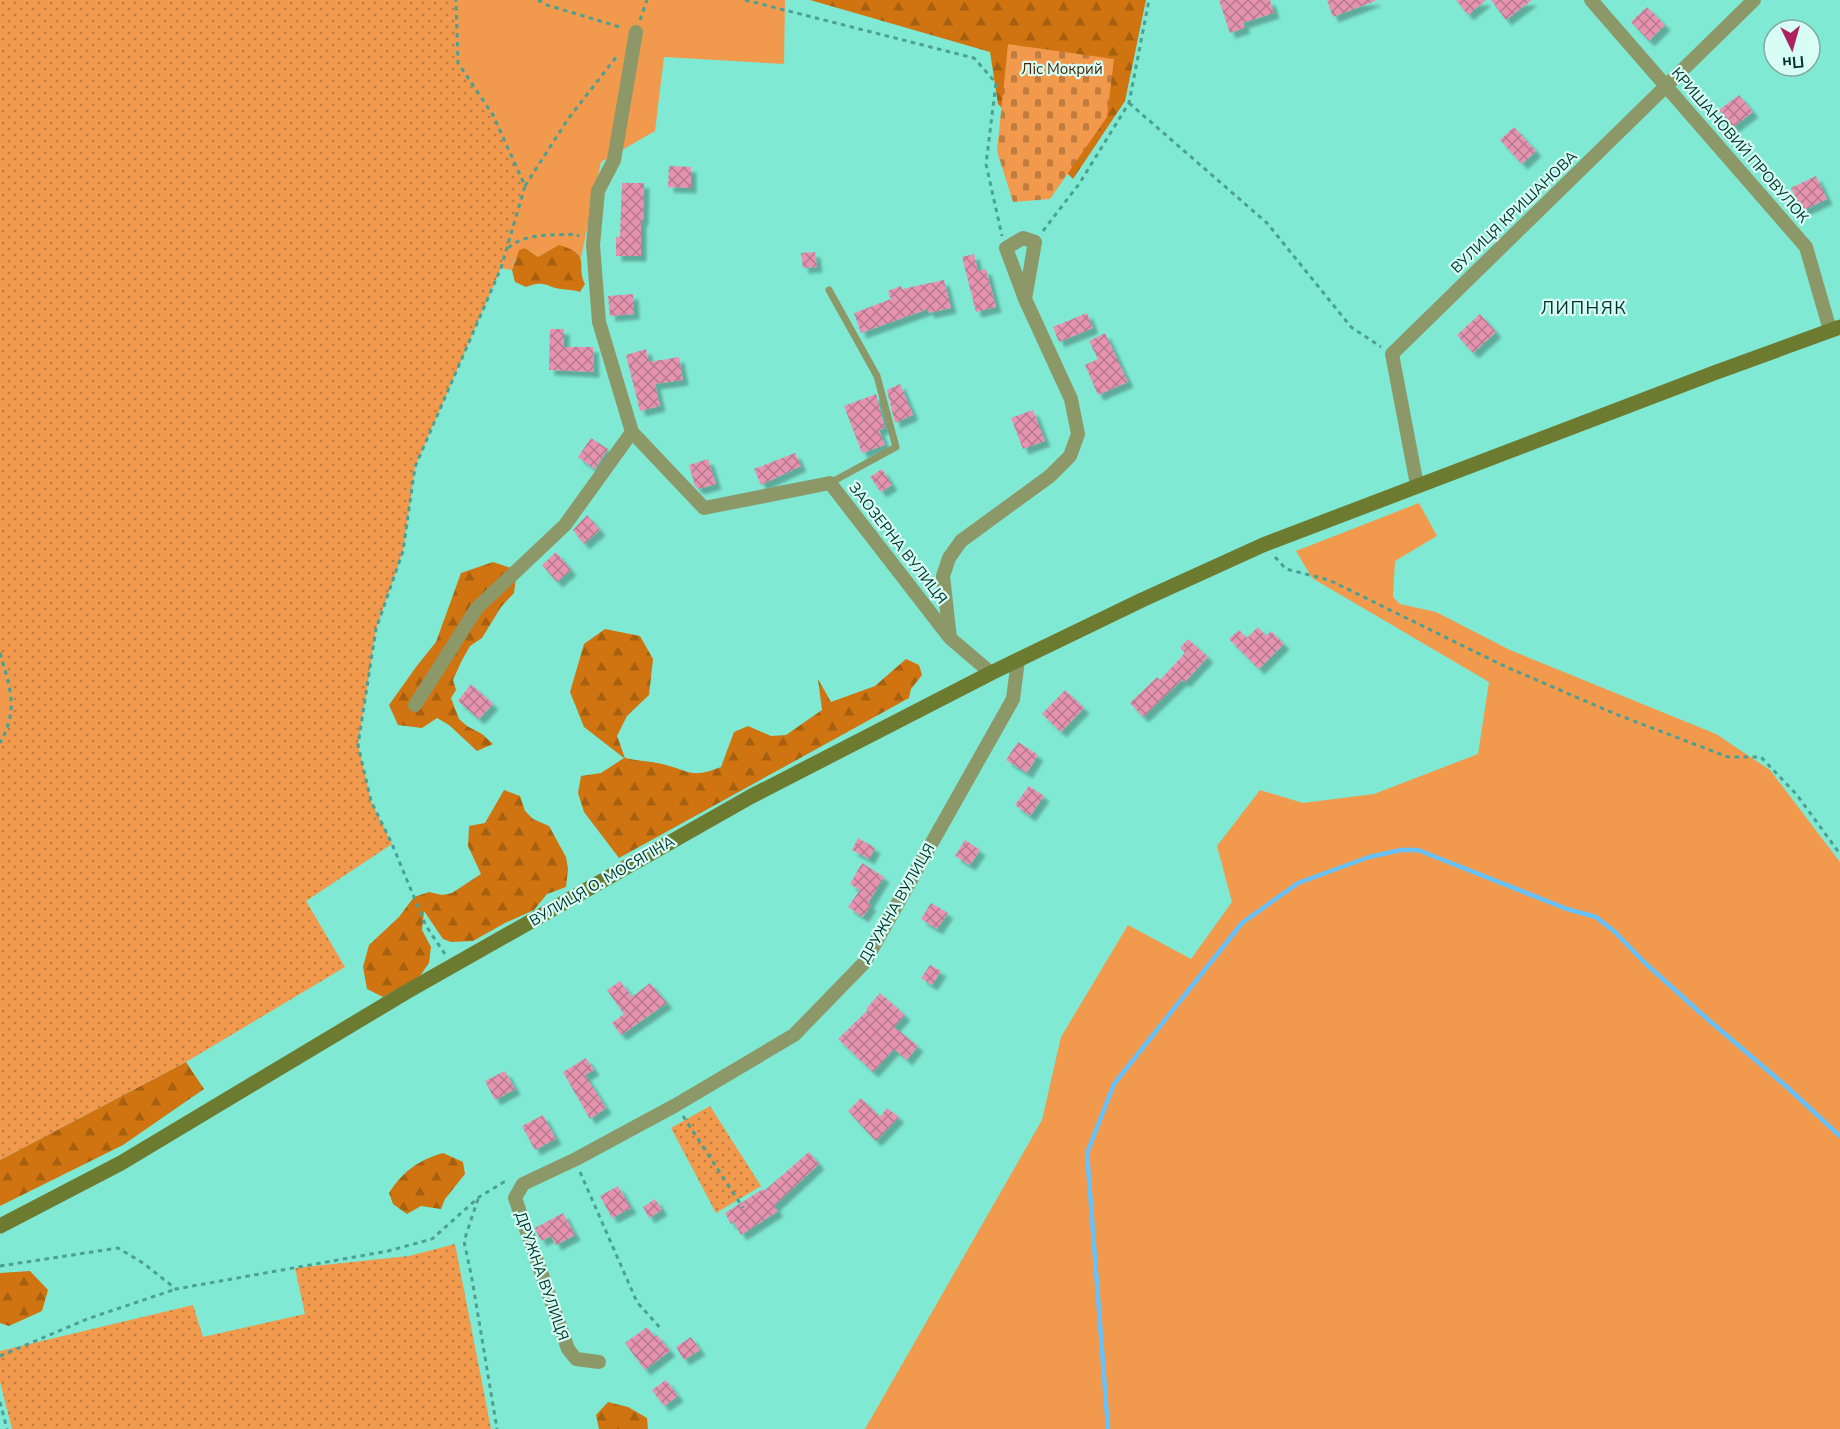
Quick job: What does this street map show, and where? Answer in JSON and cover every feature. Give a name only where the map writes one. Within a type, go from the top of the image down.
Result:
[{"type":"main road","points":[[1018,660],[1263,545],[1835,329]]},
{"type":"main road","name":"ВУЛИЦЯ О. МОСЯГІНА","points":[[0,1226],[121,1163],[453,965],[750,797],[1018,660]]},
{"type":"street","name":"КРИШАНОВИЙ ПРОВУЛОК","points":[[1591,0],[1806,247],[1835,329]]},
{"type":"street","name":"ВУЛИЦЯ КРИШАНОВА","points":[[1392,354],[1754,0]]},
{"type":"street","name":"ЗАОЗЕРНА ВУЛИЦЯ","points":[[636,32],[614,160],[598,191],[593,245],[598,322],[632,432],[704,508],[830,483],[950,638],[991,673]]},
{"type":"street","points":[[1006,248],[1023,238],[1035,242],[1025,299]]},
{"type":"street","name":"ЗАОЗЕРНА ВУЛИЦЯ","points":[[950,638],[943,576],[949,558],[961,541],[1050,476],[1070,456],[1078,434],[1071,399],[1025,299],[1006,248]]},
{"type":"street","points":[[1392,354],[1417,485]]},
{"type":"street","points":[[415,705],[477,608],[565,525],[632,432]]},
{"type":"street","name":"ДРУЖНА ВУЛИЦЯ","points":[[599,1362],[576,1359],[568,1349],[515,1198],[523,1184],[576,1159],[676,1105],[794,1035],[864,963],[1013,699],[1018,660]]},
{"type":"lane","points":[[829,290],[877,376],[896,447],[830,483]]},
{"type":"path","points":[[456,0],[458,63],[493,115],[525,186]]},
{"type":"path","points":[[538,0],[547,5],[636,32]]},
{"type":"path","points":[[453,965],[426,926],[392,844],[371,801],[358,745],[376,629],[403,551],[415,467],[507,249],[525,186],[568,119],[636,32],[647,0]]},
{"type":"path","points":[[745,0],[974,58],[996,82],[986,164],[1006,248]]},
{"type":"path","points":[[1035,242],[1079,184],[1129,103],[1149,0]]},
{"type":"path","points":[[1129,103],[1267,223],[1351,327],[1392,354]]},
{"type":"path","points":[[507,249],[515,242],[530,237],[575,234],[593,245]]},
{"type":"path","points":[[1263,545],[1286,569],[1329,580],[1502,665],[1603,709],[1728,757],[1761,757],[1797,795],[1840,854]]},
{"type":"path","points":[[0,653],[12,695],[12,712],[0,743]]},
{"type":"path","points":[[676,1105],[743,1208]]},
{"type":"path","points":[[576,1159],[637,1302],[661,1329]]},
{"type":"path","points":[[0,1356],[87,1319],[176,1289],[388,1251],[432,1239],[479,1197],[504,1182],[523,1184]]},
{"type":"path","points":[[479,1197],[464,1241],[497,1429]]},
{"type":"path","points":[[0,1266],[118,1248],[143,1263],[176,1289]]},
{"type":"path","points":[[0,1401],[7,1429]]},
{"type":"green space","points":[[0,0],[456,0],[458,63],[493,115],[525,186],[501,268],[415,467],[403,551],[376,629],[358,745],[371,801],[392,844],[306,901],[345,967],[186,1062],[0,1160],[0,743],[9,720],[11,698],[0,653]]},
{"type":"green space","points":[[456,0],[785,0],[784,64],[664,57],[655,131],[601,162],[581,258],[576,252],[551,250],[538,257],[525,248],[515,259],[512,270],[501,268],[507,249],[493,115],[458,63]]},
{"type":"green space","name":"Ліс Мокрий","points":[[810,0],[1146,0],[1125,101],[1073,179],[998,104],[990,52]]},
{"type":"green space","points":[[1008,44],[1114,59],[1107,117],[1050,199],[1013,202],[997,151]]},
{"type":"green space","points":[[559,245],[580,256],[585,284],[580,292],[541,284],[526,287],[515,282],[512,270],[519,250],[525,248],[538,257]]},
{"type":"green space","points":[[1419,503],[1437,536],[1395,561],[1393,597],[1400,604],[1436,612],[1510,650],[1716,734],[1770,770],[1840,862],[1840,1429],[865,1429],[1042,1120],[1061,1037],[1128,925],[1191,959],[1232,902],[1217,846],[1260,790],[1303,803],[1374,794],[1478,754],[1489,682],[1312,578],[1296,551]]},
{"type":"green space","points":[[493,562],[517,570],[514,593],[501,607],[482,638],[470,646],[453,680],[456,690],[451,698],[459,719],[493,744],[477,751],[449,725],[437,718],[422,728],[398,725],[389,705],[436,642],[461,573]]},
{"type":"green space","points":[[605,629],[640,636],[653,659],[649,695],[627,716],[617,736],[625,758],[662,764],[691,773],[703,773],[721,767],[734,732],[748,726],[771,736],[786,735],[822,710],[818,679],[831,702],[875,686],[906,659],[919,665],[922,675],[911,689],[909,698],[619,858],[584,812],[578,793],[581,776],[601,773],[624,758],[584,727],[570,692],[584,644]]},
{"type":"green space","points":[[0,653],[11,698],[11,709],[6,731],[0,743]]},
{"type":"green space","points":[[504,790],[520,796],[525,811],[533,819],[549,826],[566,857],[568,869],[566,887],[547,894],[534,910],[473,941],[451,942],[443,939],[424,911],[422,930],[431,947],[429,963],[420,976],[383,997],[367,989],[363,967],[369,945],[399,917],[414,897],[429,892],[442,895],[452,893],[481,874],[468,846],[469,826],[485,823]]},
{"type":"green space","points":[[186,1062],[204,1089],[123,1145],[0,1206],[0,1160]]},
{"type":"green space","points":[[710,1106],[761,1186],[716,1213],[671,1128]]},
{"type":"green space","points":[[443,1153],[463,1162],[465,1174],[445,1199],[441,1209],[421,1206],[407,1214],[393,1204],[389,1193],[400,1178],[419,1163]]},
{"type":"green space","points":[[455,1244],[491,1429],[12,1429],[0,1382],[0,1351],[193,1305],[203,1337],[305,1314],[295,1268],[409,1256]]},
{"type":"green space","points":[[30,1271],[48,1290],[42,1311],[9,1326],[0,1323],[0,1273]]},
{"type":"green space","points":[[608,1402],[628,1407],[647,1418],[648,1429],[599,1429],[596,1415]]},
{"type":"building","points":[[1219,0],[1270,0],[1274,13],[1243,23],[1245,28],[1230,33]]},
{"type":"building","points":[[1327,0],[1375,0],[1375,1],[1333,17]]},
{"type":"building","points":[[1456,0],[1486,0],[1468,15]]},
{"type":"building","points":[[1491,0],[1532,0],[1506,20]]},
{"type":"building","points":[[1647,7],[1665,25],[1649,41],[1631,22]]},
{"type":"building","points":[[1739,95],[1753,112],[1733,127],[1719,110]]},
{"type":"building","points":[[1514,127],[1536,151],[1522,164],[1500,140]]},
{"type":"building","points":[[669,166],[691,167],[691,188],[668,187]]},
{"type":"building","points":[[1816,176],[1827,199],[1802,211],[1791,188]]},
{"type":"building","points":[[622,183],[644,183],[641,256],[616,256],[616,237],[620,237]]},
{"type":"building","points":[[815,252],[817,267],[803,268],[801,253]]},
{"type":"building","points":[[974,254],[978,271],[986,269],[996,307],[976,312],[962,257]]},
{"type":"building","points":[[944,280],[951,308],[929,313],[928,309],[861,333],[854,313],[891,299],[888,291],[901,286],[902,289]]},
{"type":"building","points":[[633,294],[634,314],[610,316],[608,296]]},
{"type":"building","points":[[1087,313],[1093,328],[1059,342],[1053,327]]},
{"type":"building","points":[[1480,314],[1496,332],[1473,353],[1457,335]]},
{"type":"building","points":[[550,329],[564,329],[564,347],[593,347],[594,372],[549,370]]},
{"type":"building","points":[[1105,333],[1128,382],[1098,395],[1085,365],[1098,359],[1089,341]]},
{"type":"building","points":[[646,349],[649,362],[679,357],[683,380],[655,384],[660,406],[640,411],[626,355]]},
{"type":"building","points":[[900,384],[913,415],[895,423],[887,390]]},
{"type":"building","points":[[876,394],[885,428],[879,430],[885,445],[862,453],[844,406]]},
{"type":"building","points":[[1033,410],[1045,441],[1023,449],[1011,418]]},
{"type":"building","points":[[591,438],[608,449],[595,469],[578,457]]},
{"type":"building","points":[[795,453],[801,466],[761,485],[754,469]]},
{"type":"building","points":[[708,459],[716,484],[699,489],[695,486],[689,465]]},
{"type":"building","points":[[882,469],[892,485],[881,492],[870,477]]},
{"type":"building","points":[[587,515],[600,530],[584,544],[573,530]]},
{"type":"building","points":[[556,552],[571,570],[557,582],[542,565]]},
{"type":"building","points":[[1258,627],[1266,636],[1271,631],[1284,644],[1259,669],[1229,639],[1239,630],[1247,638]]},
{"type":"building","points":[[1188,639],[1208,657],[1185,682],[1182,680],[1143,717],[1130,703],[1157,677],[1160,680],[1185,653],[1180,648]]},
{"type":"building","points":[[471,684],[493,704],[479,719],[458,701]]},
{"type":"building","points":[[1065,690],[1084,708],[1061,732],[1042,714]]},
{"type":"building","points":[[1018,742],[1038,755],[1027,773],[1006,760]]},
{"type":"building","points":[[1029,786],[1044,796],[1030,816],[1015,805]]},
{"type":"building","points":[[858,838],[875,848],[869,859],[852,850]]},
{"type":"building","points":[[965,840],[980,850],[970,865],[955,856]]},
{"type":"building","points":[[862,863],[884,877],[868,903],[871,905],[863,917],[848,907],[860,890],[850,884]]},
{"type":"building","points":[[931,903],[948,913],[937,929],[921,919]]},
{"type":"building","points":[[930,965],[941,971],[932,985],[921,978]]},
{"type":"building","points":[[620,981],[632,997],[650,983],[667,1003],[621,1035],[612,1023],[624,1014],[607,990]]},
{"type":"building","points":[[880,993],[905,1015],[894,1027],[918,1046],[907,1060],[894,1049],[873,1072],[838,1039],[868,1010],[866,1009]]},
{"type":"building","points":[[586,1058],[594,1070],[585,1075],[606,1108],[590,1119],[563,1072]]},
{"type":"building","points":[[505,1071],[515,1089],[495,1100],[485,1081]]},
{"type":"building","points":[[861,1098],[880,1117],[887,1108],[899,1117],[876,1141],[848,1111]]},
{"type":"building","points":[[543,1115],[556,1139],[535,1150],[522,1126]]},
{"type":"building","points":[[809,1152],[819,1164],[774,1206],[778,1211],[741,1235],[734,1222],[731,1224],[725,1213],[763,1189],[764,1191]]},
{"type":"building","points":[[618,1186],[631,1208],[612,1218],[600,1196]]},
{"type":"building","points":[[655,1199],[662,1210],[649,1218],[643,1207]]},
{"type":"building","points":[[563,1213],[575,1235],[556,1245],[551,1236],[541,1241],[535,1228]]},
{"type":"building","points":[[647,1327],[670,1351],[645,1370],[625,1343]]},
{"type":"building","points":[[691,1337],[700,1350],[684,1360],[676,1347]]},
{"type":"building","points":[[666,1380],[678,1396],[664,1406],[652,1390]]},
{"type":"waterway","points":[[1108,1429],[1087,1153],[1114,1084],[1242,923],[1298,883],[1369,857],[1401,850],[1418,850],[1567,909],[1596,917],[1840,1136]]},
{"type":"district","name":"ЛИПНЯК","points":[[1584,308]]}]
